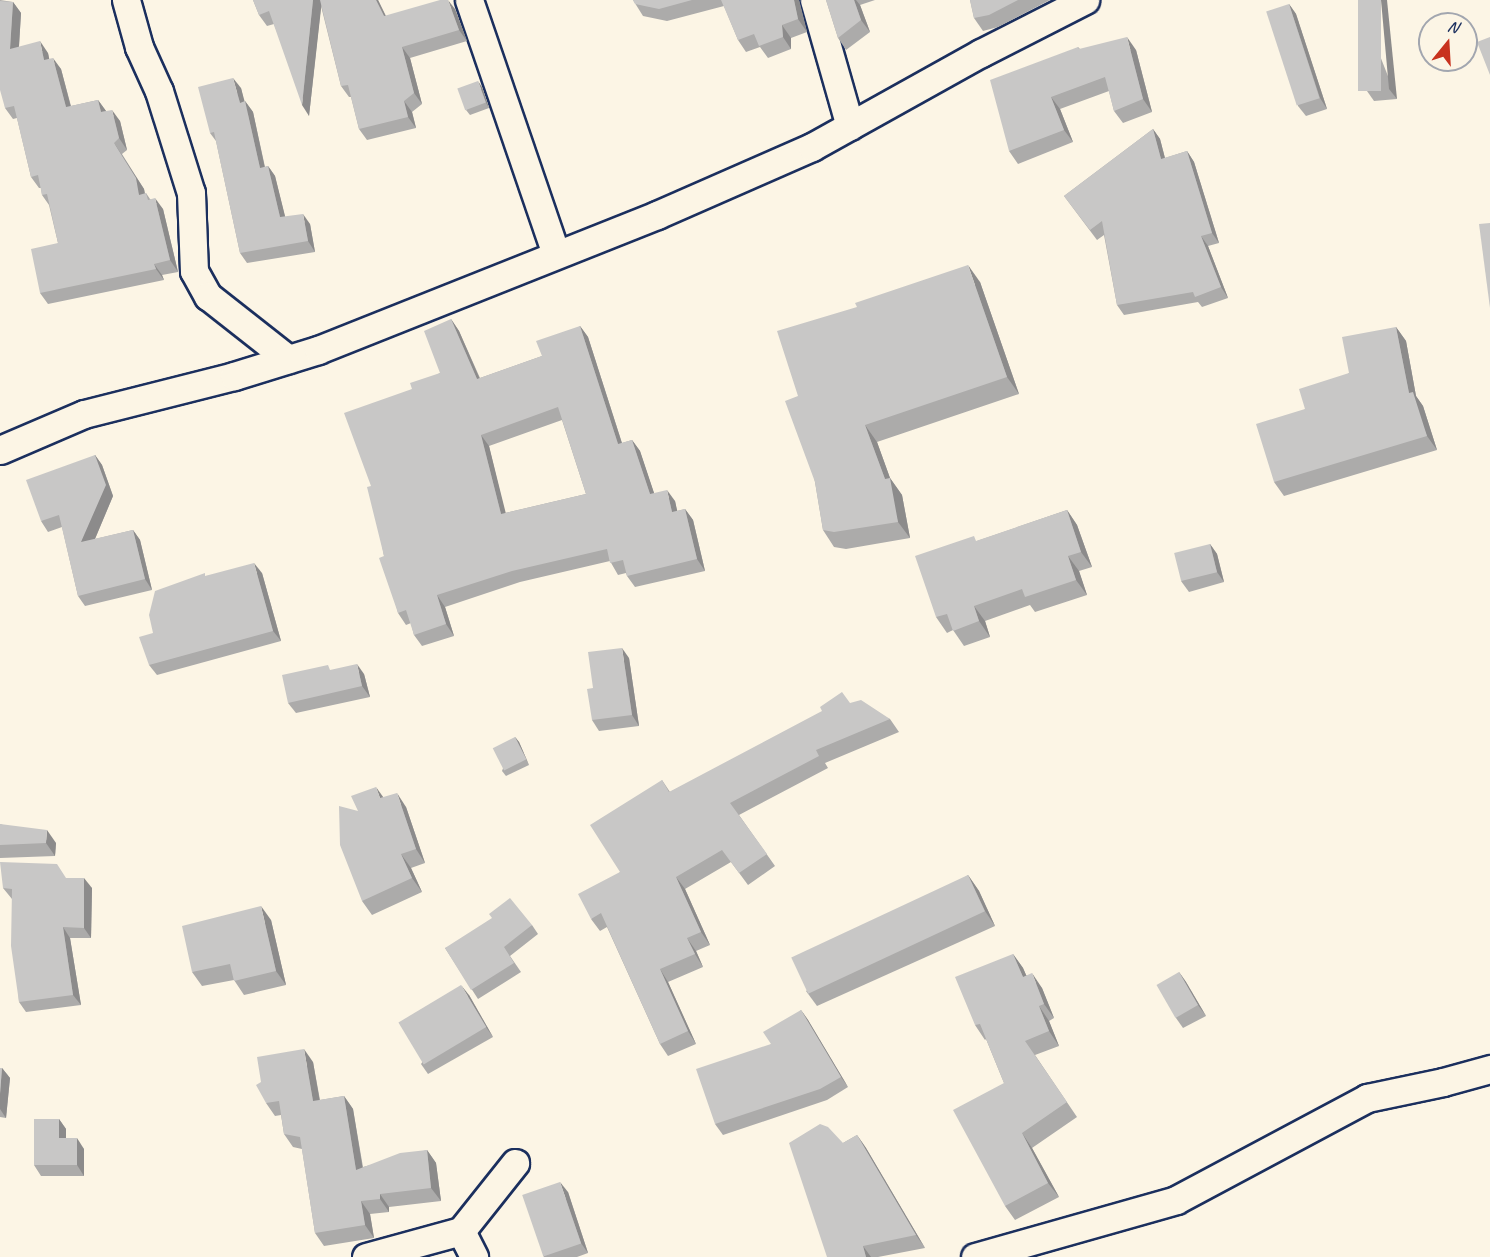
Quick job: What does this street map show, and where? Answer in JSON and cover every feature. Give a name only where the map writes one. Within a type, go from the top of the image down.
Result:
[{"type":"street","points":[[126,0],[139,47],[159,91],[191,193],[194,271],[208,296],[288,359]]},
{"type":"street","points":[[469,0],[556,254]]},
{"type":"street","points":[[814,0],[850,126]]},
{"type":"street","points":[[0,450],[84,414],[234,376],[329,345],[678,206],[812,147],[981,53],[1085,0]]},
{"type":"street","points":[[975,1257],[1176,1200],[1367,1098],[1443,1082],[1490,1069]]},
{"type":"street","points":[[366,1257],[461,1232],[515,1163]]},
{"type":"street","points":[[461,1232],[474,1257]]},
{"type":"building","points":[[253,0],[313,0],[302,105],[269,11],[259,15]]},
{"type":"building","points":[[320,0],[376,0],[384,16],[440,0],[448,0],[459,30],[402,47],[414,93],[404,101],[408,117],[359,129],[348,85],[341,86]]},
{"type":"building","points":[[633,0],[692,0],[659,9],[635,4]]},
{"type":"building","points":[[721,0],[794,0],[798,19],[782,25],[783,37],[759,46],[754,34],[738,40]]},
{"type":"building","points":[[826,0],[854,0],[861,20],[838,38]]},
{"type":"building","points":[[970,0],[1018,0],[989,15],[974,18]]},
{"type":"building","points":[[1358,0],[1381,0],[1381,91],[1358,91]]},
{"type":"building","points":[[0,1],[13,2],[10,49],[40,41],[44,60],[53,58],[66,107],[98,100],[101,112],[112,110],[119,138],[114,143],[136,178],[139,195],[146,193],[148,200],[155,198],[170,260],[154,264],[156,269],[40,293],[31,249],[58,243],[47,194],[42,195],[38,175],[31,177],[14,106],[5,108],[0,90]]},
{"type":"building","points":[[1289,4],[1320,98],[1297,106],[1266,11]]},
{"type":"building","points":[[1127,37],[1143,99],[1114,111],[1105,77],[1051,97],[1064,130],[1009,151],[990,80],[1078,47],[1079,49]]},
{"type":"building","points":[[1490,37],[1490,75],[1478,45],[1478,42]]},
{"type":"building","points":[[233,78],[240,103],[245,101],[260,168],[268,166],[280,217],[303,214],[308,241],[240,253],[214,132],[210,133],[198,87]]},
{"type":"building","points":[[478,81],[486,103],[465,110],[457,89]]},
{"type":"building","points":[[1153,129],[1161,159],[1187,151],[1212,233],[1201,236],[1221,287],[1195,297],[1193,292],[1117,305],[1102,221],[1090,230],[1064,196]]},
{"type":"building","points":[[1490,223],[1490,308],[1479,224]]},
{"type":"building","points":[[968,265],[1007,377],[865,425],[885,479],[890,478],[898,522],[834,532],[823,530],[815,482],[785,401],[798,396],[777,331],[857,307],[855,303]]},
{"type":"building","points":[[451,319],[477,379],[542,356],[536,341],[580,326],[618,444],[632,440],[650,494],[667,490],[672,512],[685,509],[697,559],[627,576],[623,560],[610,563],[607,549],[512,571],[437,595],[446,624],[414,635],[406,610],[398,613],[379,558],[384,556],[367,487],[371,486],[344,413],[412,389],[410,383],[440,373],[424,331]],"holes":[[[558,407],[586,494],[501,514],[481,435]]]},
{"type":"building","points":[[1396,327],[1409,393],[1413,392],[1427,436],[1274,482],[1256,424],[1305,409],[1299,389],[1349,373],[1342,337]]},
{"type":"building","points":[[95,455],[106,485],[81,542],[133,530],[145,579],[78,596],[59,515],[41,521],[26,480]]},
{"type":"building","points":[[1067,510],[1081,552],[1068,556],[1076,580],[1025,597],[1022,589],[974,606],[979,621],[953,631],[947,614],[936,617],[915,556],[974,536],[976,541]]},
{"type":"building","points":[[1210,544],[1217,572],[1181,581],[1174,553]]},
{"type":"building","points":[[254,563],[273,631],[149,665],[139,637],[153,633],[149,615],[155,591],[205,573],[205,576]]},
{"type":"building","points":[[622,648],[632,715],[592,720],[587,689],[593,688],[588,652]]},
{"type":"building","points":[[357,664],[362,686],[288,703],[282,675],[328,665],[330,670]]},
{"type":"building","points":[[842,692],[850,703],[861,700],[890,719],[816,750],[819,756],[730,803],[767,854],[739,873],[722,850],[676,877],[701,932],[687,938],[695,954],[660,969],[688,1031],[660,1044],[601,913],[591,919],[578,894],[620,872],[590,825],[662,780],[669,792],[822,711],[820,707]]},
{"type":"building","points":[[515,737],[526,759],[504,771],[493,748]]},
{"type":"building","points":[[376,787],[380,798],[397,793],[416,849],[401,854],[412,878],[362,901],[340,845],[339,806],[358,811],[351,796]]},
{"type":"building","points":[[0,824],[47,830],[46,843],[0,845]]},
{"type":"building","points":[[0,862],[57,864],[66,878],[84,878],[84,928],[63,927],[73,995],[19,1002],[11,946],[12,889],[3,888]]},
{"type":"building","points":[[968,875],[985,911],[808,994],[791,957]]},
{"type":"building","points":[[510,898],[532,925],[504,947],[514,963],[471,990],[445,948],[492,918],[489,914]]},
{"type":"building","points":[[261,906],[276,971],[234,981],[230,964],[192,972],[182,926]]},
{"type":"building","points":[[1013,954],[1023,977],[1032,973],[1044,1004],[1039,1006],[1049,1031],[1025,1041],[1067,1102],[1022,1133],[1048,1183],[1005,1206],[953,1110],[1004,1083],[980,1024],[975,1025],[955,977]]},
{"type":"building","points":[[1179,972],[1198,1005],[1175,1018],[1156,985]]},
{"type":"building","points":[[461,985],[486,1027],[424,1065],[398,1023]]},
{"type":"building","points":[[801,1010],[841,1077],[820,1089],[715,1124],[696,1069],[771,1044],[763,1032]]},
{"type":"building","points":[[304,1049],[313,1101],[344,1096],[356,1170],[400,1153],[427,1150],[431,1188],[380,1194],[380,1199],[361,1201],[365,1225],[315,1233],[300,1137],[284,1134],[279,1101],[266,1103],[256,1085],[261,1082],[257,1057]]},
{"type":"building","points":[[0,1068],[2,1068],[0,1094]]},
{"type":"building","points":[[34,1119],[59,1119],[59,1138],[77,1138],[77,1165],[34,1165]]},
{"type":"building","points":[[820,1124],[828,1127],[843,1143],[857,1135],[916,1235],[863,1246],[866,1257],[827,1257],[789,1143]]},
{"type":"building","points":[[560,1182],[581,1243],[543,1256],[522,1195]]}]
